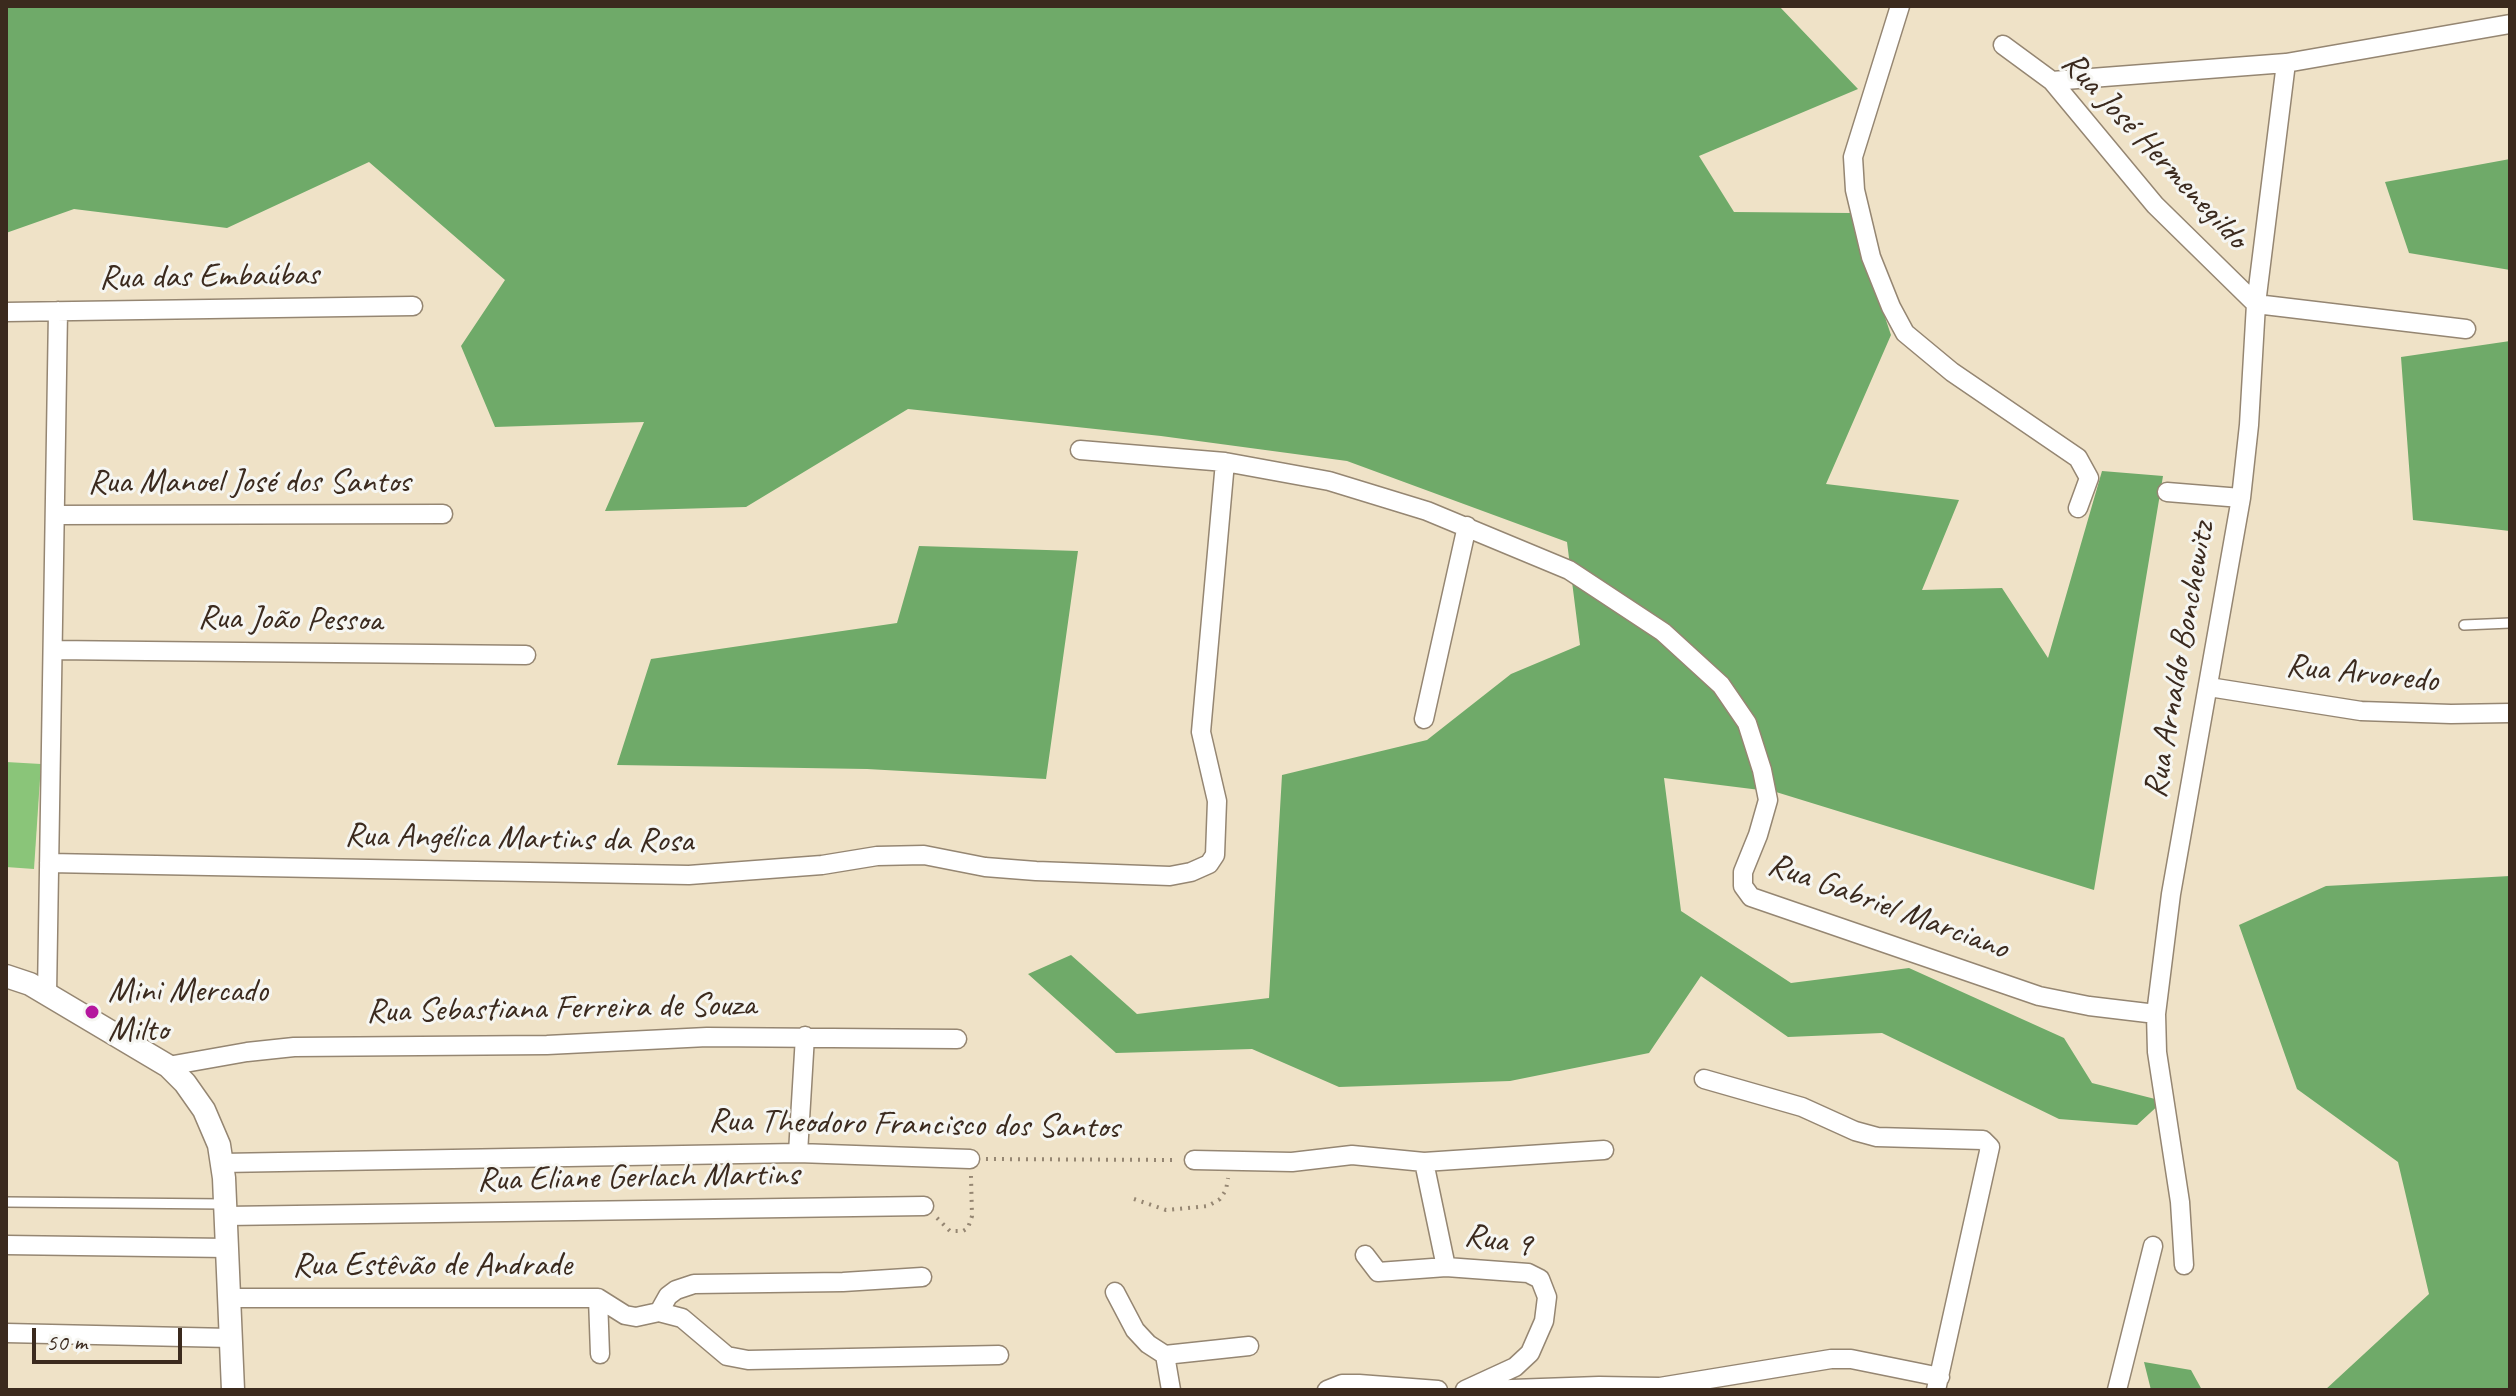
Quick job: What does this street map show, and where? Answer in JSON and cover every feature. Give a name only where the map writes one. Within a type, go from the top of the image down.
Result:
[{"type":"street","points":[[1900,6],[1853,157],[1855,190],[1871,257],[1905,333],[1952,372],[2078,458],[2089,478],[2078,508]]},
{"type":"street","points":[[2052,81],[2286,63],[2510,24]]},
{"type":"street","name":"Rua José Hermenegildo","points":[[2003,45],[2052,81],[2155,205],[2256,304]]},
{"type":"street","name":"Rua Arnaldo Bonchewitz","points":[[2184,1265],[2180,1202],[2157,1052],[2156,1014],[2171,894],[2241,498],[2256,304],[2286,63]]},
{"type":"street","points":[[2256,304],[2466,329]]},
{"type":"street","name":"Rua das Embaúbas","points":[[6,312],[413,306]]},
{"type":"street","points":[[47,994],[58,311]]},
{"type":"street","name":"Rua Gabriel Marciano","points":[[1080,450],[1225,462],[1329,481],[1427,511],[1569,570],[1663,632],[1721,685],[1747,723],[1768,800],[1743,872],[1743,886],[1751,897],[2039,996],[2156,1014]]},
{"type":"street","name":"Rua Angélica Martins da Rosa","points":[[49,863],[689,875],[822,865],[877,856],[924,855],[985,867],[1170,876],[1200,868],[1209,864],[1215,855],[1217,801],[1201,732],[1225,462]]},
{"type":"street","points":[[2167,492],[2241,498]]},
{"type":"street","name":"Rua Manoel José dos Santos","points":[[55,515],[443,514]]},
{"type":"street","points":[[1424,719],[1467,526]]},
{"type":"street","name":"Rua João Pessoa","points":[[53,650],[526,655]]},
{"type":"street","name":"Rua Arvoredo","points":[[2209,687],[2361,711],[2510,713]]},
{"type":"street","points":[[6,976],[47,994],[168,1066],[204,1110],[213,1127],[222,1163],[233,1390]]},
{"type":"street","points":[[798,1153],[805,1036]]},
{"type":"street","name":"Rua Sebastiana Ferreira de Souza","points":[[168,1066],[294,1047],[506,1046],[707,1037],[957,1039]]},
{"type":"street","points":[[1483,1390],[1660,1387],[1831,1359],[1851,1359],[1938,1383],[1990,1147],[1983,1140],[1877,1137],[1855,1131],[1802,1107],[1704,1079]]},
{"type":"street","points":[[1194,1160],[1292,1162],[1352,1155],[1424,1162],[1604,1150]]},
{"type":"street","name":"Rua Theodoro Francisco dos Santos","points":[[222,1163],[798,1153],[970,1159]]},
{"type":"street","name":"Rua 9","points":[[1424,1162],[1446,1267],[1528,1273],[1540,1279],[1547,1297],[1544,1321],[1530,1353],[1515,1367],[1465,1390]]},
{"type":"street","name":"Rua Eliane Gerlach Martins","points":[[225,1210],[924,1206]]},
{"type":"street","points":[[6,1245],[227,1248]]},
{"type":"street","points":[[2117,1390],[2153,1246]]},
{"type":"street","points":[[1365,1255],[1378,1272],[1446,1267]]},
{"type":"street","points":[[659,1312],[668,1296],[694,1284],[843,1282],[922,1277]]},
{"type":"street","points":[[1115,1292],[1135,1330],[1148,1344],[1165,1355],[1249,1346]]},
{"type":"street","name":"Rua Estêvão de Andrade","points":[[228,1298],[598,1298],[625,1315],[636,1317],[659,1312],[682,1318],[727,1356],[748,1360],[999,1355]]},
{"type":"street","points":[[598,1298],[600,1354]]},
{"type":"street","points":[[6,1333],[230,1338]]},
{"type":"street","points":[[1165,1355],[1171,1390]]},
{"type":"street","points":[[1327,1390],[1342,1384],[1438,1390]]},
{"type":"lane","points":[[2464,625],[2510,623]]},
{"type":"lane","points":[[6,1202],[225,1210]]},
{"type":"path","name":"Rua Theodoro Francisco dos Santos","points":[[970,1159],[1194,1160]]},
{"type":"path","points":[[924,1206],[930,1207],[942,1226],[950,1231],[968,1228],[972,1200],[970,1159]]},
{"type":"path","points":[[1134,1199],[1166,1210],[1208,1206],[1220,1199],[1226,1190],[1231,1160]]},
{"type":"green space","points":[[6,6],[1779,6],[1858,89],[1699,156],[1734,212],[1850,213],[1891,335],[1826,484],[1959,500],[1922,590],[2002,588],[2048,658],[2102,471],[2163,476],[2094,890],[1776,792],[1664,778],[1681,911],[1791,983],[1909,968],[2064,1038],[2092,1083],[2163,1101],[2137,1125],[2059,1119],[1882,1033],[1788,1037],[1701,976],[1649,1053],[1510,1081],[1339,1087],[1252,1049],[1116,1053],[1028,974],[1071,955],[1137,1014],[1269,998],[1282,775],[1427,740],[1511,674],[1580,645],[1567,542],[1347,461],[1161,436],[908,409],[746,507],[605,511],[644,422],[495,427],[461,346],[505,280],[369,162],[227,228],[74,209],[6,233]]},
{"type":"green space","points":[[2510,159],[2510,270],[2409,253],[2385,182]]},
{"type":"green space","points":[[2510,341],[2510,531],[2413,520],[2401,357]]},
{"type":"green space","points":[[919,546],[1078,551],[1046,779],[867,769],[617,765],[651,659],[897,623]]},
{"type":"green space","points":[[6,762],[41,764],[34,869],[6,867]]},
{"type":"green space","points":[[2510,876],[2510,1390],[2325,1390],[2429,1294],[2398,1162],[2297,1089],[2239,925],[2326,886]]},
{"type":"green space","points":[[2144,1362],[2191,1370],[2202,1390],[2151,1390]]},
{"type":"place","name":"Mini Mercado Milto","points":[[92,1012]]}]
